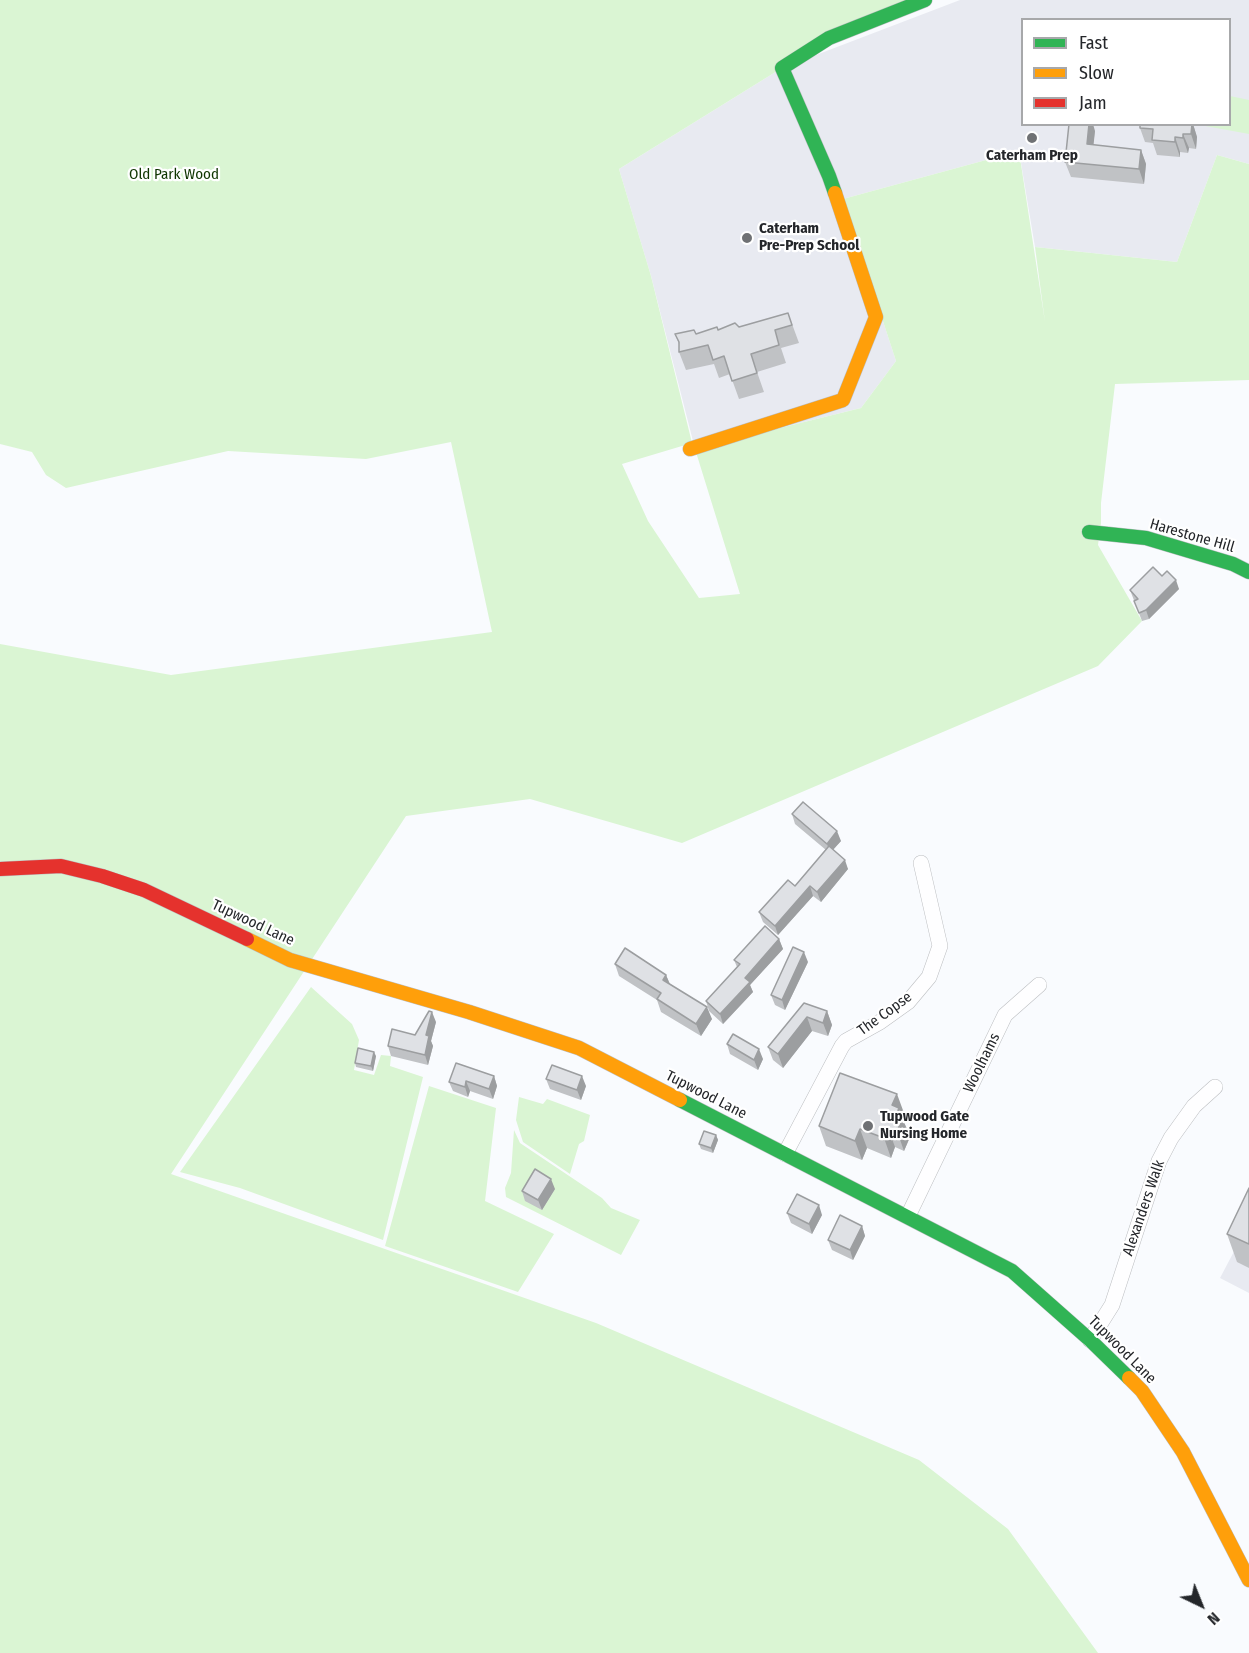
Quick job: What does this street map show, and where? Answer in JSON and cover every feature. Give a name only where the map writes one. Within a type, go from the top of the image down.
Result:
[{"type":"street","points":[[690,449],[843,400],[876,317],[829,176],[782,68],[829,38],[925,0]]},
{"type":"street","name":"Harestone Hill","points":[[1089,532],[1146,538],[1233,564],[1249,572]]},
{"type":"street","name":"The Copse","points":[[785,1154],[846,1041],[880,1022],[908,1002],[929,977],[940,946],[921,863]]},
{"type":"street","name":"Tupwood Lane","points":[[0,869],[61,866],[102,876],[144,890],[290,960],[469,1012],[579,1048],[908,1215],[1012,1271],[1090,1340],[1142,1391],[1183,1452],[1249,1580]]},
{"type":"street","name":"Woolhams","points":[[908,1215],[1005,1016],[1039,985]]},
{"type":"street","name":"Alexanders Walk","points":[[1090,1340],[1112,1305],[1159,1161],[1171,1137],[1194,1106],[1215,1087]]},
{"type":"shaded area","points":[[960,0],[1249,0],[1249,164],[1217,155],[1177,262],[1035,247],[1019,151],[843,199],[896,361],[861,408],[695,449],[651,276],[619,169],[782,68]]},
{"type":"shaded area","points":[[1249,1223],[1249,1293],[1220,1278]]},
{"type":"green space","name":"Old Park Wood","points":[[0,0],[919,0],[782,68],[619,169],[651,276],[692,443],[622,464],[648,521],[699,598],[740,594],[695,449],[861,408],[896,361],[843,199],[1019,151],[1045,322],[1035,247],[1177,262],[1217,155],[1249,164],[1249,380],[1115,384],[1098,545],[1142,621],[1098,666],[682,843],[530,799],[406,816],[171,1174],[596,1323],[919,1460],[1008,1529],[1098,1653],[0,1653],[0,644],[171,675],[492,632],[451,442],[366,459],[228,451],[66,488],[46,475],[32,452],[0,444]]},
{"type":"green space","points":[[1231,96],[1249,100],[1249,134],[1205,126],[1231,126]]},
{"type":"green space","points":[[311,987],[352,1024],[359,1040],[354,1070],[374,1075],[381,1055],[391,1056],[390,1066],[423,1077],[383,1240],[240,1188],[180,1172]]},
{"type":"green space","points":[[429,1086],[496,1108],[485,1201],[554,1234],[518,1292],[385,1246]]},
{"type":"green space","points":[[519,1097],[543,1104],[547,1099],[590,1115],[584,1141],[579,1144],[570,1174],[523,1142],[516,1120]]},
{"type":"green space","points":[[514,1130],[520,1143],[602,1198],[611,1208],[640,1220],[621,1255],[506,1197],[505,1188],[511,1173]]},
{"type":"building","points":[[1069,126],[1089,126],[1087,144],[1141,150],[1139,169],[1065,162]]},
{"type":"building","points":[[1140,126],[1192,126],[1191,134],[1183,134],[1183,138],[1175,137],[1175,142],[1152,140],[1153,129],[1140,128]]},
{"type":"building","points":[[788,313],[792,325],[775,330],[779,345],[751,354],[757,373],[732,381],[724,356],[713,360],[708,345],[679,352],[679,342],[675,334],[694,330],[696,334],[717,327],[718,330],[735,323],[739,327]]},
{"type":"building","points":[[1153,567],[1162,576],[1167,571],[1176,580],[1146,610],[1139,613],[1134,601],[1138,599],[1130,590]]},
{"type":"building","points":[[803,802],[837,831],[827,844],[792,814]]},
{"type":"building","points":[[829,846],[845,860],[817,892],[810,886],[775,926],[759,912],[788,880],[795,886]]},
{"type":"building","points":[[765,926],[779,939],[745,978],[750,982],[720,1014],[706,1001],[740,964],[734,960]]},
{"type":"building","points":[[793,947],[804,952],[782,1000],[771,995]]},
{"type":"building","points":[[625,948],[666,975],[663,980],[707,1007],[696,1024],[657,999],[661,993],[615,964]]},
{"type":"building","points":[[804,1003],[827,1011],[823,1023],[807,1017],[778,1054],[768,1047]]},
{"type":"building","points":[[429,1011],[432,1012],[426,1035],[429,1036],[425,1055],[388,1046],[392,1029],[415,1035]]},
{"type":"building","points":[[733,1034],[759,1049],[754,1060],[727,1044]]},
{"type":"building","points":[[358,1048],[374,1052],[371,1066],[355,1063]]},
{"type":"building","points":[[456,1063],[494,1076],[489,1089],[466,1081],[465,1087],[449,1082]]},
{"type":"building","points":[[552,1065],[582,1076],[577,1090],[546,1079]]},
{"type":"building","points":[[840,1073],[897,1094],[892,1105],[899,1108],[896,1115],[903,1118],[897,1131],[888,1128],[884,1138],[860,1129],[855,1141],[819,1126]]},
{"type":"building","points":[[704,1131],[716,1135],[711,1148],[699,1144]]},
{"type":"building","points":[[535,1169],[551,1179],[538,1200],[522,1191]]},
{"type":"building","points":[[1249,1188],[1249,1244],[1227,1234]]},
{"type":"building","points":[[797,1194],[819,1205],[809,1224],[787,1213]]},
{"type":"building","points":[[840,1215],[862,1226],[850,1250],[828,1240]]},
{"type":"traffic: fast","points":[[835,193],[782,68],[829,38],[925,0]]},
{"type":"traffic: fast","points":[[1089,532],[1146,538],[1233,564],[1249,572]]},
{"type":"traffic: fast","points":[[680,1100],[1012,1271],[1129,1378]]},
{"type":"traffic: slow","points":[[690,449],[843,400],[876,317],[835,193]]},
{"type":"traffic: slow","points":[[247,939],[290,960],[469,1012],[579,1048],[680,1100]]},
{"type":"traffic: slow","points":[[1129,1378],[1142,1391],[1183,1452],[1249,1580]]},
{"type":"traffic: jam","points":[[0,869],[61,866],[102,876],[144,890],[247,939]]},
{"type":"place","name":"Caterham Prep","points":[[1032,138]]},
{"type":"place","name":"Caterham Pre-Prep School","points":[[747,238]]},
{"type":"place","name":"Tupwood Gate Nursing Home","points":[[868,1126]]}]
